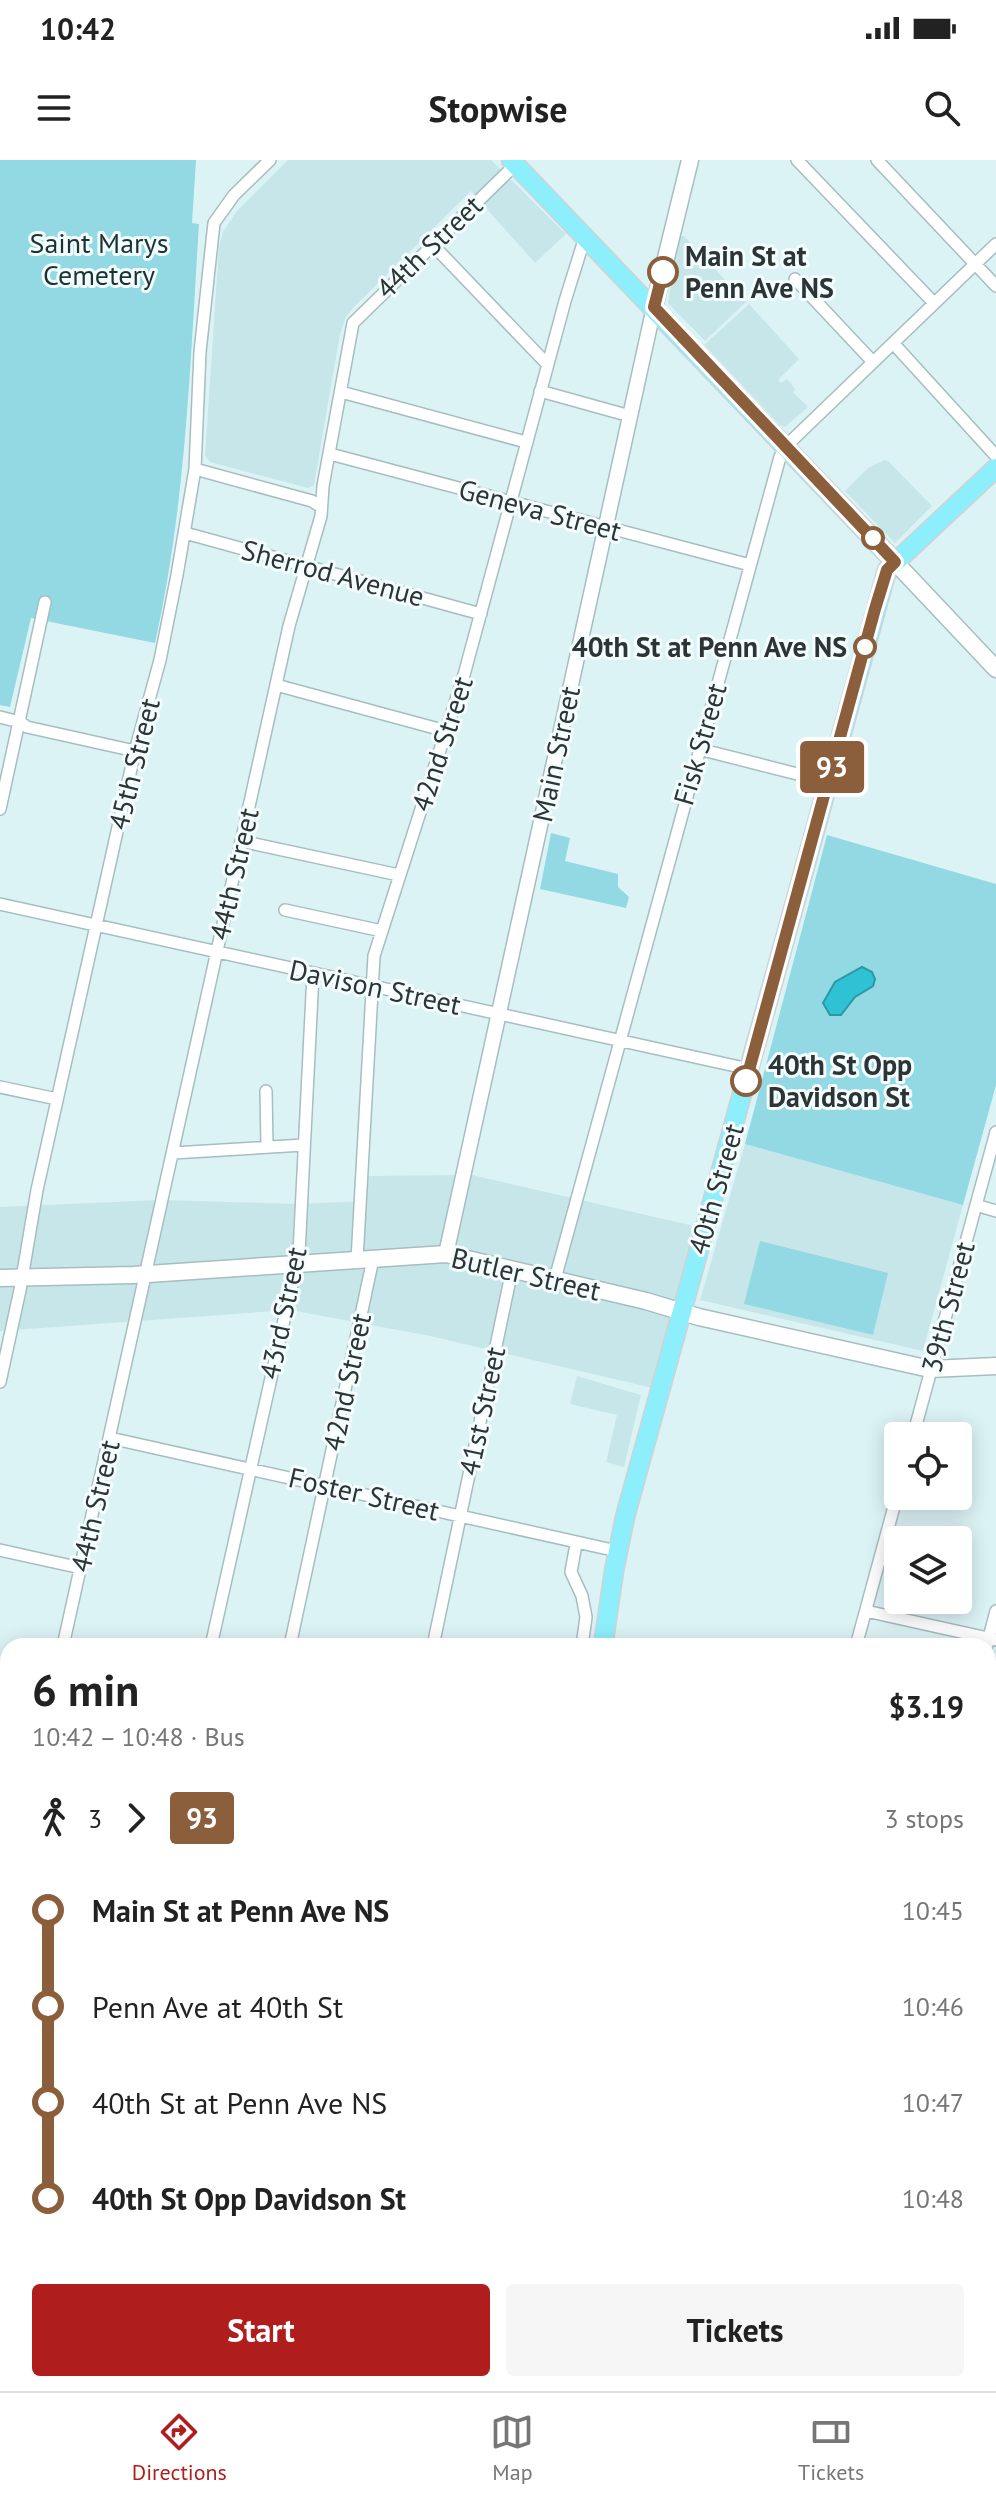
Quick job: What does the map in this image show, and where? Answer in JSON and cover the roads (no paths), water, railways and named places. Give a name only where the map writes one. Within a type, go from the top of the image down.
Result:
[{"type":"main road","points":[[513,162],[996,669]]},
{"type":"main road","name":"Main Street","points":[[654,307],[685,163]]},
{"type":"main road","name":"40th Street","points":[[604,1638],[619,1543],[887,570],[996,468]]},
{"type":"main road","name":"Butler Street","points":[[0,1278],[145,1274],[446,1254],[930,1369],[996,1366]]},
{"type":"street","name":"45th Street","points":[[0,1382],[57,1099],[135,751],[160,660],[185,533],[195,469],[200,352],[214,223],[234,195],[270,160]]},
{"type":"street","points":[[797,160],[934,303]]},
{"type":"street","points":[[877,160],[996,286]]},
{"type":"street","name":"44th Street","points":[[65,1638],[276,685],[321,507],[350,331],[356,317],[513,162]]},
{"type":"street","name":"42nd Street","points":[[292,1638],[326,1485],[365,1259],[374,956],[481,614],[547,364],[585,237]]},
{"type":"street","points":[[432,244],[547,364]]},
{"type":"street","name":"Fisk Street","points":[[555,1279],[699,749],[785,447],[996,244]]},
{"type":"street","points":[[795,279],[873,362]]},
{"type":"street","name":"Main Street","points":[[446,1254],[654,307]]},
{"type":"street","points":[[893,343],[996,456]]},
{"type":"street","points":[[540,391],[630,416]]},
{"type":"street","points":[[341,392],[526,442]]},
{"type":"street","name":"Geneva Street","points":[[330,454],[750,565]]},
{"type":"street","points":[[195,469],[312,501],[321,507]]},
{"type":"street","name":"Sherrod Avenue","points":[[185,533],[481,614]]},
{"type":"street","points":[[0,809],[45,602]]},
{"type":"street","points":[[276,685],[446,731]]},
{"type":"street","points":[[0,717],[27,727],[135,751]]},
{"type":"street","points":[[699,749],[809,777]]},
{"type":"street","points":[[241,841],[399,875]]},
{"type":"street","name":"Davison Street","points":[[0,904],[749,1069]]},
{"type":"street","points":[[285,910],[382,931]]},
{"type":"street","name":"43rd Street","points":[[213,1638],[299,1253],[313,974]]},
{"type":"street","points":[[0,1087],[57,1099]]},
{"type":"street","points":[[266,1091],[267,1147]]},
{"type":"street","name":"39th Street","points":[[917,1422],[996,1132]]},
{"type":"street","points":[[173,1153],[303,1145]]},
{"type":"street","points":[[976,1205],[996,1211]]},
{"type":"street","name":"41st Street","points":[[435,1638],[512,1270]]},
{"type":"street","name":"Foster Street","points":[[110,1438],[460,1515],[576,1544],[619,1543]]},
{"type":"street","points":[[858,1638],[893,1510]]},
{"type":"street","points":[[576,1544],[571,1572],[582,1596],[586,1617],[583,1638]]},
{"type":"street","points":[[0,1550],[81,1568]]},
{"type":"street","points":[[866,1611],[974,1638]]},
{"type":"street","points":[[991,1638],[996,1611]]},
{"type":"place","name":"Main St at Penn Ave NS","points":[[663,272]]},
{"type":"place","name":"40th St at Penn Ave NS","points":[[865,647]]},
{"type":"place","name":"40th St Opp Davidson St","points":[[746,1081]]},
{"type":"park label","name":"Saint Marys Cemetery","points":[[99,259]]}]
